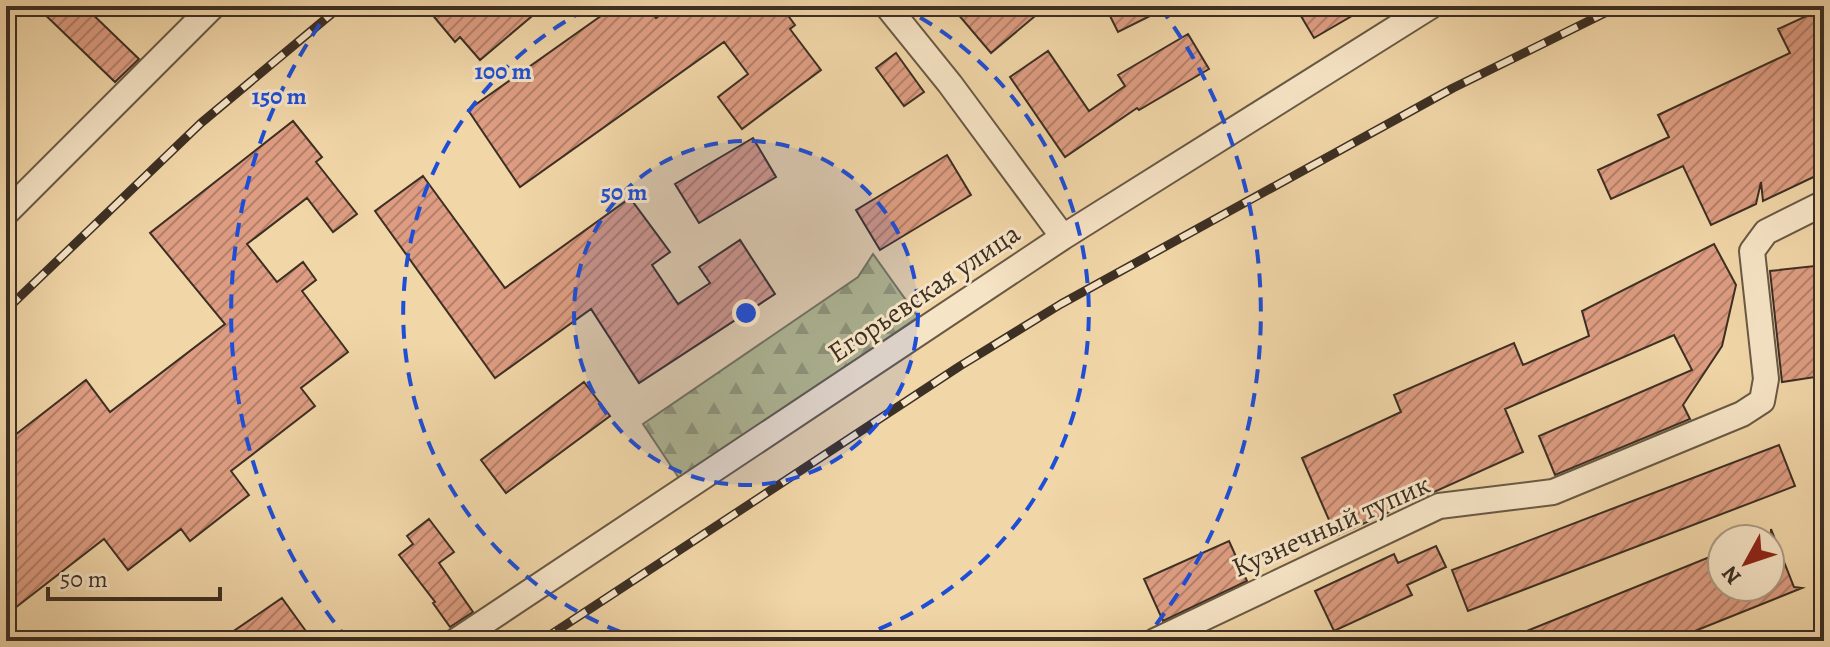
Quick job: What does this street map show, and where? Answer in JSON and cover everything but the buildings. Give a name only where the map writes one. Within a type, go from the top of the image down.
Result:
[{"type":"street","points":[[6,213],[213,6]]},
{"type":"street","points":[[887,6],[950,84],[1063,237]]},
{"type":"street","name":"Егорьевская улица","points":[[456,641],[1063,237],[1431,6]]},
{"type":"street","name":"Кузнечный тупик","points":[[1155,641],[1439,506],[1553,492],[1742,414],[1762,401],[1766,379],[1752,251],[1766,232],[1824,203]]},
{"type":"green space","points":[[873,254],[918,317],[681,481],[643,424],[858,277]]},
{"type":"railway","points":[[6,310],[201,123],[341,6]]},
{"type":"railway","points":[[541,641],[960,366],[1061,304],[1453,88],[1619,6]]}]
